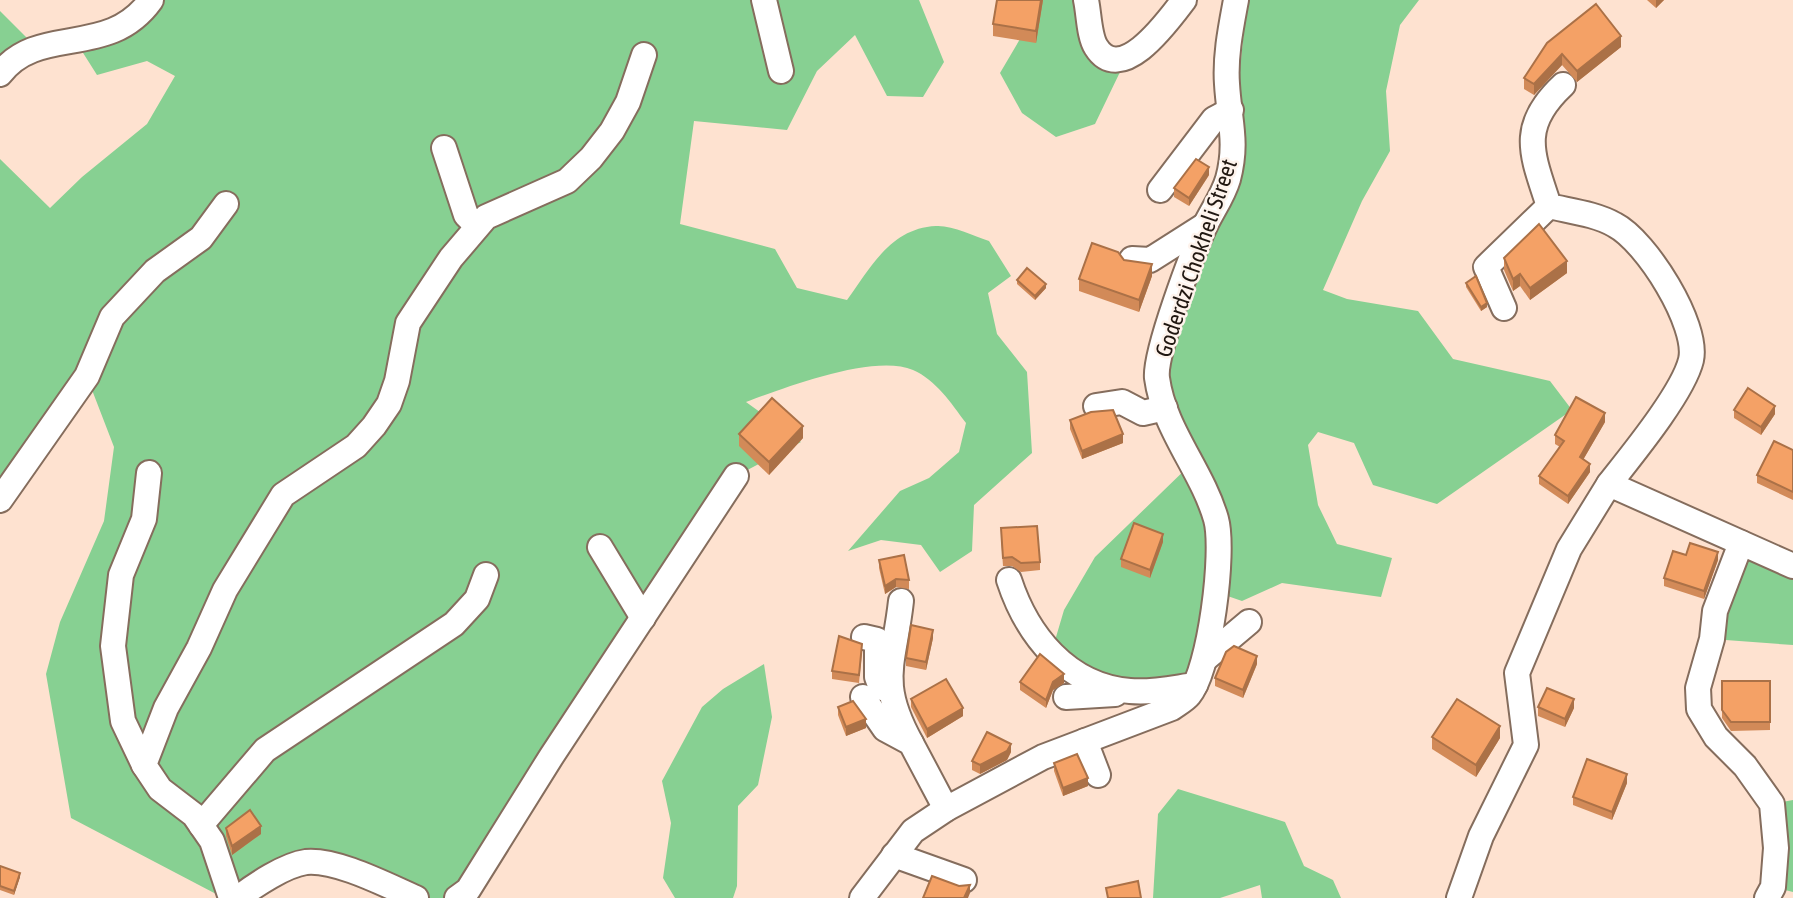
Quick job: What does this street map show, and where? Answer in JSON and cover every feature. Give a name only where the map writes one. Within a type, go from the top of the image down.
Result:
[{"type":"street","points":[[0,74],[23,52],[116,32],[151,0]]},
{"type":"street","points":[[764,0],[780,71]]},
{"type":"street","points":[[1086,0],[1095,45],[1105,58],[1114,62],[1136,52],[1184,0]]},
{"type":"street","name":"Goderdzi Chokheli Street","points":[[862,898],[913,831],[946,809],[1043,757],[1172,708],[1189,696],[1195,685],[1205,659],[1218,570],[1216,520],[1165,408],[1156,374],[1161,350],[1205,225],[1227,183],[1233,158],[1235,134],[1227,56],[1236,0]]},
{"type":"street","points":[[144,765],[166,708],[199,648],[225,590],[273,510],[295,484],[356,446],[374,426],[389,404],[397,381],[408,323],[476,225],[486,217],[567,181],[591,158],[612,131],[628,102],[644,55]]},
{"type":"street","points":[[1549,206],[1533,155],[1533,125],[1544,103],[1563,85]]},
{"type":"street","points":[[1160,190],[1214,120],[1231,110]]},
{"type":"street","points":[[444,148],[466,215],[476,225]]},
{"type":"street","points":[[0,500],[87,376],[113,317],[155,271],[201,238],[226,204]]},
{"type":"street","points":[[1504,308],[1486,267],[1549,206]]},
{"type":"street","points":[[1459,898],[1481,836],[1526,745],[1517,673],[1569,549],[1609,484],[1670,401],[1691,359],[1684,315],[1642,248],[1616,225],[1549,206]]},
{"type":"street","points":[[1132,259],[1150,261],[1205,225]]},
{"type":"street","points":[[1096,406],[1122,402],[1143,413],[1165,408]]},
{"type":"street","points":[[149,473],[144,519],[121,575],[113,646],[123,721],[144,765],[160,789],[194,815],[212,841],[231,898]]},
{"type":"street","points":[[457,898],[468,890],[736,476]]},
{"type":"street","points":[[1609,484],[1793,566]]},
{"type":"street","points":[[1741,544],[1715,611],[1712,639],[1698,688],[1699,709],[1716,737],[1745,766],[1772,804],[1776,848],[1773,887],[1767,898]]},
{"type":"street","points":[[600,547],[643,618]]},
{"type":"street","points":[[201,825],[265,750],[454,624],[477,599],[486,575]]},
{"type":"street","points":[[1009,580],[1018,607],[1051,654],[1102,687],[1130,692]]},
{"type":"street","points":[[895,713],[889,670],[901,601]]},
{"type":"street","points":[[1205,659],[1248,622]]},
{"type":"street","points":[[864,637],[877,640],[877,677],[946,809]]},
{"type":"street","points":[[1066,697],[1154,692],[1195,685]]},
{"type":"street","points":[[863,697],[885,729],[911,743]]},
{"type":"street","points":[[1085,741],[1098,775]]},
{"type":"street","points":[[894,855],[964,880]]},
{"type":"street","points":[[238,898],[260,881],[306,862],[352,870],[416,898]]},
{"type":"green space","points":[[145,0],[919,0],[944,62],[923,97],[887,96],[855,35],[817,71],[787,130],[694,121],[680,224],[775,249],[797,288],[847,300],[884,251],[906,234],[920,228],[942,226],[989,241],[1011,276],[988,293],[997,334],[1027,372],[1032,453],[974,505],[972,551],[940,572],[921,545],[881,540],[848,551],[900,491],[929,478],[959,452],[966,423],[929,380],[913,370],[896,366],[876,366],[829,374],[746,402],[801,442],[736,476],[457,898],[416,898],[306,862],[218,895],[71,818],[46,674],[60,622],[104,521],[114,447],[87,377],[0,500],[0,159],[50,208],[82,177],[147,124],[175,76],[147,61],[97,75],[73,37],[107,28]]},
{"type":"green space","points":[[1037,0],[1085,0],[1102,61],[1120,72],[1095,124],[1056,137],[1022,113],[1000,73],[1033,17]]},
{"type":"green space","points":[[1236,0],[1419,0],[1400,25],[1386,91],[1390,151],[1362,201],[1323,290],[1347,299],[1418,311],[1453,359],[1550,381],[1572,410],[1437,504],[1373,485],[1354,443],[1318,432],[1308,445],[1318,505],[1337,544],[1392,558],[1381,597],[1282,583],[1242,601],[1216,592],[1195,685],[1154,692],[1051,654],[1064,610],[1095,557],[1192,463],[1162,372],[1236,108],[1244,30]]},
{"type":"green space","points":[[0,11],[37,48],[0,82]]},
{"type":"green space","points":[[1741,543],[1793,566],[1793,645],[1712,639]]},
{"type":"green space","points":[[764,664],[772,717],[758,785],[738,806],[737,886],[733,898],[675,898],[663,878],[671,823],[662,781],[702,707],[723,689]]},
{"type":"green space","points":[[1178,789],[1285,822],[1304,866],[1333,880],[1341,898],[1262,898],[1260,885],[1220,898],[1153,898],[1158,814]]},
{"type":"green space","points":[[1793,800],[1793,892],[1773,887],[1772,804]]},
{"type":"building","points":[[997,0],[1041,0],[1036,31],[993,24]]},
{"type":"building","points":[[1596,4],[1621,36],[1577,71],[1562,54],[1534,84],[1524,78],[1547,43]]},
{"type":"building","points":[[1196,159],[1209,167],[1189,198],[1174,188]]},
{"type":"building","points":[[1539,224],[1567,261],[1530,288],[1520,274],[1513,279],[1504,258]]},
{"type":"building","points":[[1092,243],[1118,252],[1124,260],[1152,264],[1139,300],[1079,279]]},
{"type":"building","points":[[1027,268],[1046,284],[1035,296],[1017,280]]},
{"type":"building","points":[[1476,276],[1487,303],[1481,307],[1466,283]]},
{"type":"building","points":[[1748,388],[1775,406],[1761,427],[1734,410]]},
{"type":"building","points":[[1576,397],[1605,413],[1580,457],[1590,464],[1568,496],[1539,476],[1564,441],[1555,435]]},
{"type":"building","points":[[772,398],[803,426],[769,462],[739,434]]},
{"type":"building","points":[[1113,410],[1123,434],[1082,451],[1070,420],[1091,412]]},
{"type":"building","points":[[1774,441],[1793,450],[1793,492],[1757,475]]},
{"type":"building","points":[[1134,523],[1163,534],[1150,570],[1121,559]]},
{"type":"building","points":[[1037,526],[1040,562],[1021,563],[1012,557],[1003,558],[1001,528]]},
{"type":"building","points":[[1690,543],[1718,552],[1704,591],[1664,578],[1673,551],[1686,555]]},
{"type":"building","points":[[904,555],[909,580],[896,579],[885,586],[879,560]]},
{"type":"building","points":[[911,625],[933,630],[926,662],[906,658]]},
{"type":"building","points":[[839,636],[862,644],[859,675],[832,671]]},
{"type":"building","points":[[1234,646],[1257,656],[1243,690],[1215,678],[1226,652]]},
{"type":"building","points":[[1040,654],[1064,674],[1053,682],[1046,700],[1020,682]]},
{"type":"building","points":[[946,679],[963,708],[927,729],[911,699]]},
{"type":"building","points":[[1722,681],[1770,681],[1770,722],[1731,722],[1722,710]]},
{"type":"building","points":[[1547,688],[1574,699],[1565,719],[1538,707]]},
{"type":"building","points":[[1457,699],[1500,726],[1476,765],[1432,737]]},
{"type":"building","points":[[853,701],[866,719],[846,727],[838,707]]},
{"type":"building","points":[[987,732],[1011,744],[1007,751],[980,765],[972,761]]},
{"type":"building","points":[[1077,754],[1088,778],[1063,788],[1054,763]]},
{"type":"building","points":[[1587,759],[1627,774],[1612,812],[1573,797]]},
{"type":"building","points":[[250,810],[261,826],[232,846],[226,828]]},
{"type":"building","points":[[0,866],[20,873],[14,891],[0,886]]},
{"type":"building","points":[[932,876],[959,886],[970,885],[964,898],[923,898]]},
{"type":"building","points":[[1138,881],[1141,898],[1108,898],[1106,888]]}]
